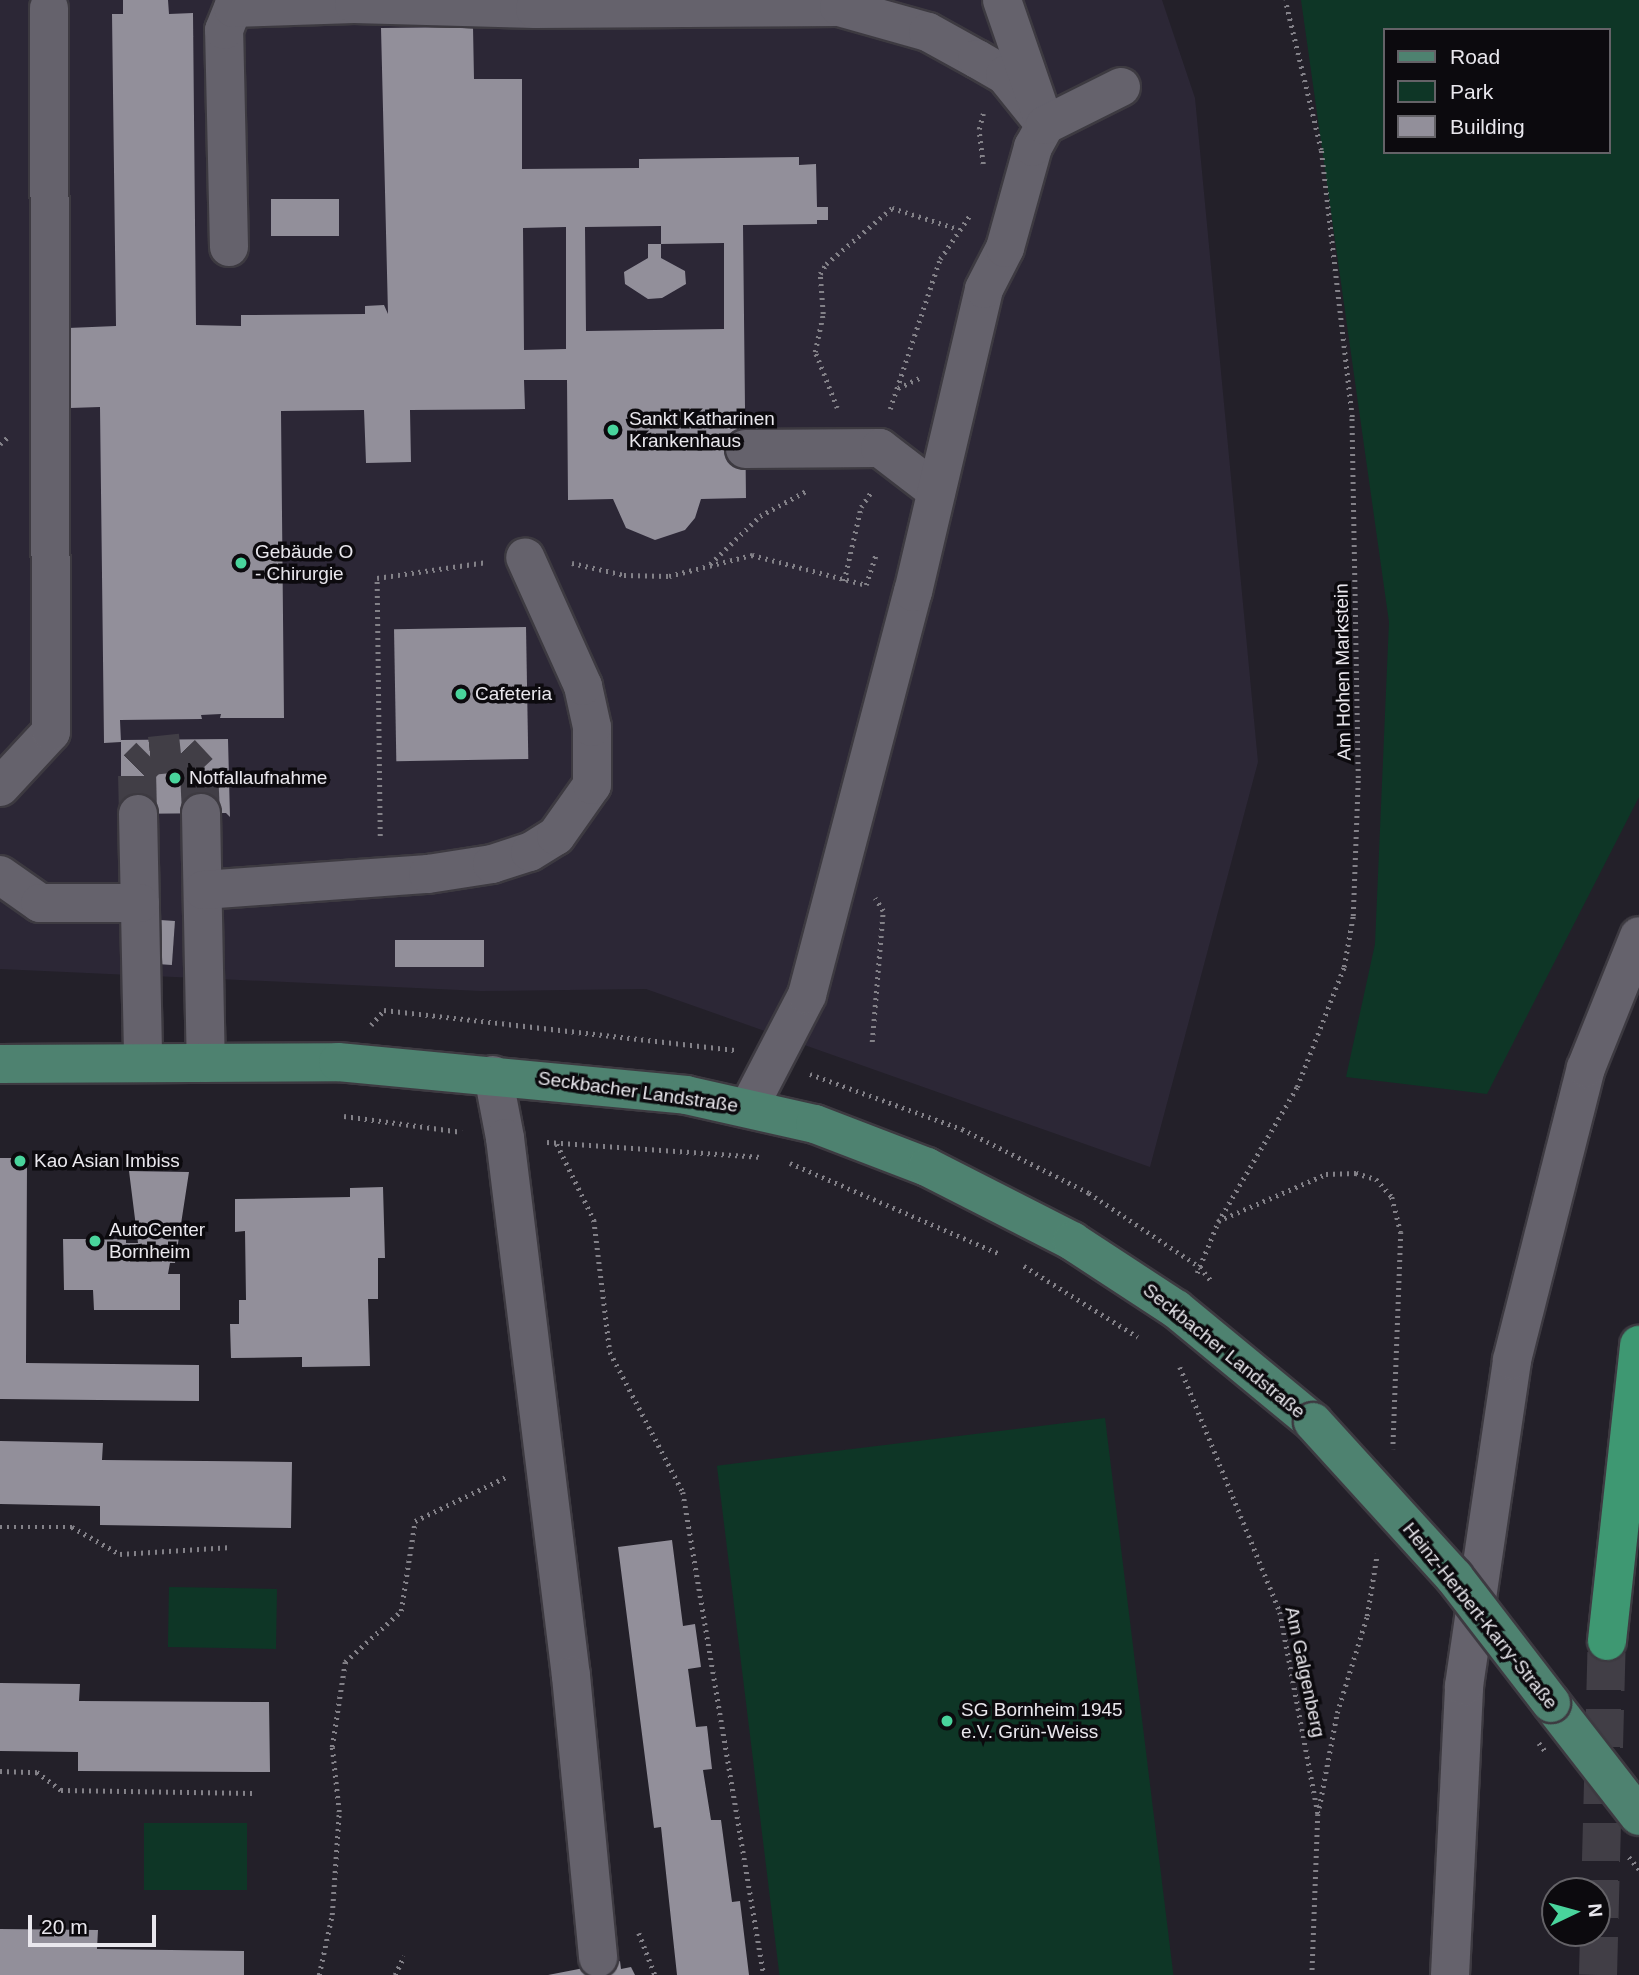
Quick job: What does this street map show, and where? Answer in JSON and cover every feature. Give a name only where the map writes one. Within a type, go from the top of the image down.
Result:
[{"type":"highway","points":[[1607,1641],[1639,1345]]},
{"type":"main road","name":"Seckbacher Landstraße","points":[[0,1064],[338,1062],[686,1095],[749,1107],[863,1140],[939,1172],[1072,1241],[1176,1309],[1312,1422]]},
{"type":"main road","name":"Heinz-Herbert-Karry-Straße","points":[[1312,1422],[1454,1577],[1639,1816]]},
{"type":"lane","points":[[1003,0],[1045,125]]},
{"type":"lane","points":[[229,247],[224,30],[233,8],[354,4],[535,9],[839,7],[928,32],[1005,75],[1045,125]]},
{"type":"lane","points":[[0,787],[51,732],[50,8]]},
{"type":"lane","points":[[749,1107],[807,995],[936,491],[984,289],[1005,248],[1033,147],[1045,125],[1121,87]]},
{"type":"lane","points":[[746,449],[880,448],[936,491]]},
{"type":"lane","points":[[203,890],[314,886],[440,872],[492,864],[530,852],[556,836],[592,785],[592,727],[583,686],[525,557]]},
{"type":"lane","points":[[201,813],[206,1063]]},
{"type":"lane","points":[[138,814],[143,1063]]},
{"type":"lane","points":[[0,875],[40,903],[140,903]]},
{"type":"lane","points":[[1450,1975],[1464,1686],[1512,1360],[1586,1068],[1639,936]]},
{"type":"lane","points":[[493,1075],[505,1138],[545,1459],[598,1958]]},
{"type":"path","name":"Am Hohen Markstein","points":[[1176,1309],[1200,1267],[1218,1222],[1297,1087],[1345,967],[1353,916],[1358,778],[1352,417],[1321,150],[1285,0]]},
{"type":"path","points":[[984,169],[979,129],[990,92],[1005,75]]},
{"type":"path","points":[[880,448],[842,421],[819,365],[815,352],[823,314],[820,274],[836,253],[864,235],[892,208],[958,229]]},
{"type":"path","points":[[844,581],[860,507],[874,488],[880,448],[940,259],[972,212]]},
{"type":"path","points":[[709,565],[731,538],[760,516],[799,497],[817,483]]},
{"type":"path","points":[[379,792],[377,578],[525,557],[624,575],[688,574],[709,565],[752,555],[866,585],[878,551]]},
{"type":"path","points":[[873,1041],[883,911]]},
{"type":"path","points":[[344,1116],[556,1143],[765,1157]]},
{"type":"path","points":[[556,1143],[594,1220],[610,1352],[683,1492],[764,1975]]},
{"type":"path","points":[[779,1158],[1003,1255]]},
{"type":"path","points":[[1015,1261],[1143,1341]]},
{"type":"path","name":"Am Galgenberg","points":[[1189,1371],[1178,1362],[1280,1612],[1318,1814],[1312,1975]]},
{"type":"path","points":[[319,1975],[332,1915],[339,1812],[332,1747],[345,1662],[401,1611],[415,1521],[545,1459]]},
{"type":"path","points":[[0,1527],[72,1527],[120,1553],[232,1547]]},
{"type":"path","points":[[0,1771],[37,1772],[61,1790],[253,1793]]},
{"type":"path","points":[[396,1975],[404,1956]]},
{"type":"shaded area","name":"Sankt Katharinen Krankenhaus","points":[[0,0],[1162,0],[1195,98],[1258,762],[1150,1167],[646,989],[481,991],[0,969]]},
{"type":"green space","points":[[1301,0],[1639,0],[1639,797],[1487,1094],[1346,1077],[1375,944],[1389,622]]},
{"type":"green space","name":"SG Bornheim 1945 e.V. Grün-Weiss","points":[[1105,1418],[1173,1975],[779,1975],[717,1466]]},
{"type":"green space","points":[[169,1587],[277,1589],[276,1649],[168,1647]]},
{"type":"green space","points":[[144,1823],[247,1823],[247,1890],[144,1890]]},
{"type":"building","points":[[123,0],[168,0],[169,14],[193,13],[196,325],[241,326],[241,315],[365,314],[365,306],[384,305],[388,314],[381,28],[473,27],[474,79],[522,79],[522,169],[639,168],[639,159],[799,157],[799,165],[816,164],[817,207],[828,207],[828,220],[817,220],[817,224],[743,225],[746,498],[701,499],[695,518],[685,530],[655,540],[626,528],[613,499],[568,500],[567,380],[524,380],[525,409],[410,410],[411,462],[366,463],[364,410],[281,411],[284,718],[220,718],[221,714],[201,715],[202,719],[120,720],[121,742],[104,743],[100,407],[70,408],[68,328],[116,326],[112,14],[123,14]],"holes":[[[661,226],[661,244],[724,243],[724,329],[586,331],[585,227]],[[566,227],[566,349],[524,350],[523,228]]]},
{"type":"building","points":[[271,199],[339,199],[339,236],[271,236]]},
{"type":"building","points":[[648,244],[661,244],[661,258],[685,271],[686,284],[662,298],[648,299],[625,284],[624,272],[648,258]]},
{"type":"building","name":"Cafeteria","points":[[526,627],[528,759],[396,761],[394,629]]},
{"type":"building","name":"Notfallaufnahme","points":[[228,739],[230,817],[226,813],[121,814],[121,740]]},
{"type":"building","points":[[160,920],[175,921],[172,965],[157,964]]},
{"type":"building","points":[[395,940],[484,940],[484,967],[395,967]]},
{"type":"building","points":[[0,1158],[22,1158],[27,1164],[26,1363],[199,1365],[199,1401],[0,1399]]},
{"type":"building","name":"AutoCenter Bornheim","points":[[129,1171],[189,1172],[175,1263],[170,1263],[168,1274],[180,1274],[180,1310],[94,1310],[93,1290],[64,1290],[63,1239],[126,1239],[126,1243],[138,1243]]},
{"type":"building","points":[[383,1187],[385,1258],[378,1258],[378,1299],[368,1299],[370,1366],[302,1367],[302,1357],[231,1358],[230,1324],[239,1324],[239,1300],[246,1300],[245,1231],[235,1232],[235,1199],[350,1197],[350,1188]]},
{"type":"building","points":[[0,1441],[103,1443],[102,1460],[292,1462],[291,1528],[100,1525],[100,1506],[0,1504]]},
{"type":"building","points":[[672,1540],[683,1626],[695,1624],[701,1667],[688,1669],[696,1727],[707,1726],[712,1769],[703,1770],[711,1820],[721,1820],[732,1902],[740,1901],[749,1975],[677,1975],[661,1827],[654,1828],[618,1547]]},
{"type":"building","points":[[0,1683],[80,1684],[79,1701],[269,1702],[270,1772],[78,1771],[78,1752],[0,1751]]},
{"type":"building","points":[[0,1929],[98,1930],[97,1949],[244,1951],[244,1975],[0,1975]]},
{"type":"building","points":[[620,1961],[621,1969],[631,1967],[635,1975],[548,1975]]},
{"type":"tunnel","points":[[138,814],[137,769],[150,756],[181,753],[199,772],[201,813]]},
{"type":"tunnel","points":[[1598,1975],[1607,1641]]},
{"type":"place","name":"Sankt Katharinen Krankenhaus","points":[[613,430]]},
{"type":"place","name":"Gebäude O - Chirurgie","points":[[241,563]]},
{"type":"place","name":"Cafeteria","points":[[461,694]]},
{"type":"place","name":"Notfallaufnahme","points":[[175,778]]},
{"type":"place","name":"Kao Asian Imbiss","points":[[20,1161]]},
{"type":"place","name":"AutoCenter Bornheim","points":[[95,1241]]},
{"type":"place","name":"SG Bornheim 1945 e.V. Grün-Weiss","points":[[947,1721]]}]
